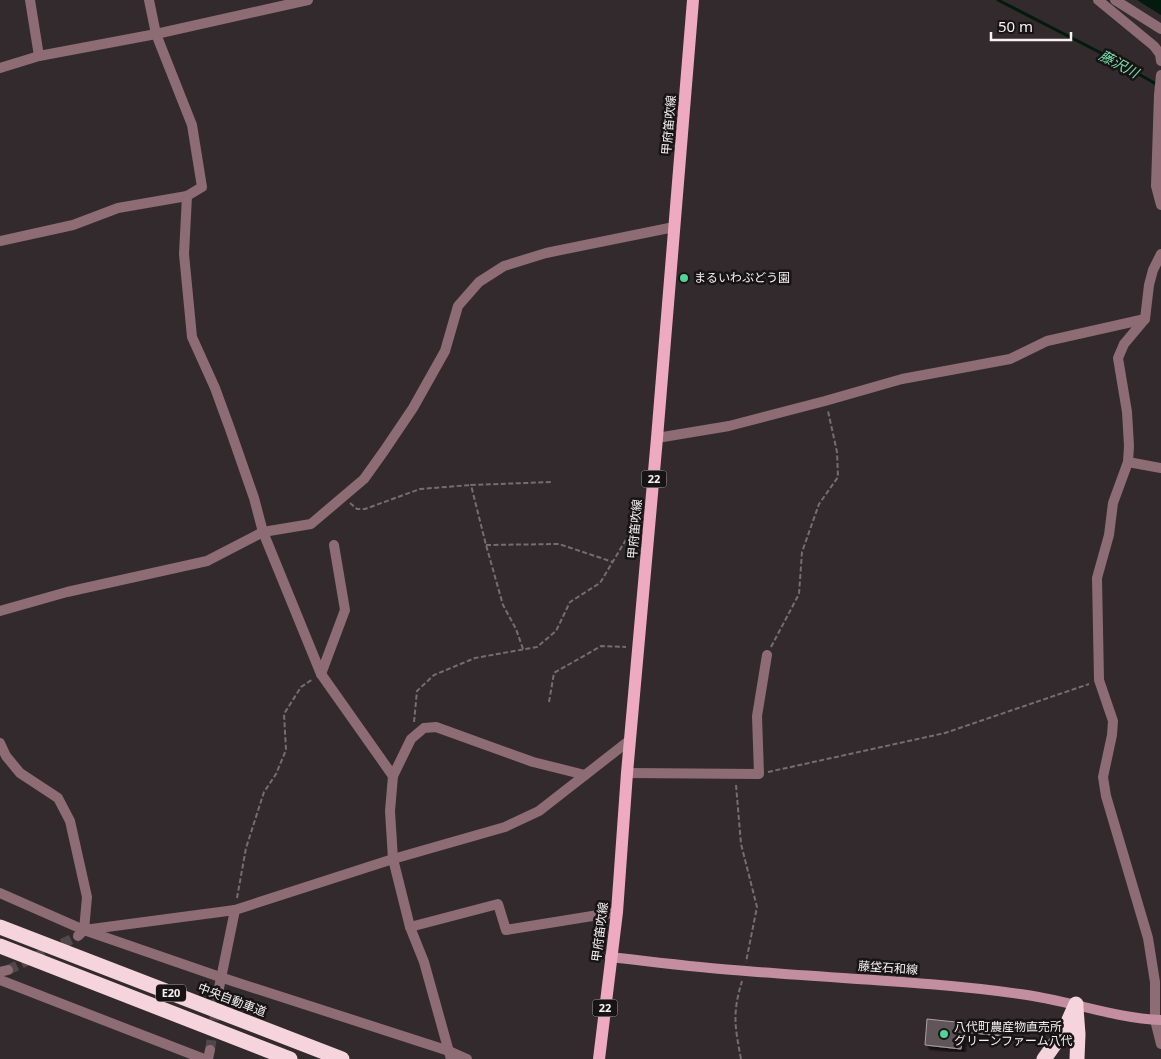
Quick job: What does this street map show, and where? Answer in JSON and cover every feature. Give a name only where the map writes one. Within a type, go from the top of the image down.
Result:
[{"type":"highway","name":"中央自動車道","points":[[0,927],[342,1059]]},
{"type":"highway","name":"E20","points":[[0,946],[290,1059]]},
{"type":"highway","points":[[1044,1059],[1064,1031],[1076,1004]]},
{"type":"highway","points":[[1076,1004],[1077,1059]]},
{"type":"main road","name":"甲府笛吹線","points":[[599,1059],[617,912],[627,773],[693,0]]},
{"type":"main road","name":"藤垈石和線","points":[[610,957],[744,971],[922,983],[1021,994],[1076,1004],[1115,1015],[1158,1020]]},
{"type":"street","points":[[30,0],[39,56]]},
{"type":"street","points":[[0,241],[73,225],[118,208],[187,196],[202,187],[192,125],[156,34],[149,0]]},
{"type":"street","points":[[0,68],[39,56],[156,34],[308,0]]},
{"type":"street","points":[[1098,0],[1154,46],[1160,54],[1161,62]]},
{"type":"street","points":[[1115,0],[1161,29]]},
{"type":"street","points":[[1161,75],[1156,186],[1161,205]]},
{"type":"street","points":[[187,196],[184,254],[192,338],[215,388],[254,498],[263,532],[321,674],[393,776]]},
{"type":"street","points":[[0,612],[67,592],[207,561],[263,532],[311,524],[364,479],[413,408],[445,351],[458,306],[479,282],[504,266],[546,253],[674,227]]},
{"type":"street","points":[[1161,254],[1153,270],[1149,285],[1145,319],[1124,344],[1118,358],[1128,412],[1130,446],[1128,462],[1113,503],[1109,535],[1097,578],[1099,680],[1113,721],[1103,777],[1106,796],[1148,938],[1155,982],[1161,1044]]},
{"type":"street","points":[[657,438],[729,426],[902,379],[1010,359],[1048,341],[1145,319]]},
{"type":"street","points":[[1128,462],[1161,468]]},
{"type":"street","points":[[321,674],[345,610],[334,545]]},
{"type":"street","points":[[627,773],[759,774],[757,716],[767,655]]},
{"type":"street","points":[[450,1055],[424,962],[410,926],[393,859],[390,811],[393,776],[411,739],[424,728],[436,727],[533,762],[585,775]]},
{"type":"street","points":[[81,932],[235,910],[393,859],[505,827],[539,811],[630,740]]},
{"type":"street","points":[[0,743],[6,756],[20,773],[58,798],[70,821],[87,898],[81,932]]},
{"type":"street","points":[[0,893],[81,932],[466,1059]]},
{"type":"street","points":[[410,926],[498,904],[506,930],[617,912]]},
{"type":"street","points":[[219,988],[235,910]]},
{"type":"street","points":[[0,980],[207,1056]]},
{"type":"path","points":[[767,655],[799,594],[802,552],[820,504],[838,477],[837,452],[825,401]]},
{"type":"path","points":[[343,496],[357,509],[365,509],[420,489],[552,482]]},
{"type":"path","points":[[472,485],[486,545],[504,605],[516,629],[523,649]]},
{"type":"path","points":[[411,739],[416,691],[434,675],[475,658],[537,647],[556,630],[570,602],[600,583],[630,533],[650,515]]},
{"type":"path","points":[[486,545],[559,544],[613,562]]},
{"type":"path","points":[[549,702],[554,673],[601,646],[638,647]]},
{"type":"path","points":[[235,910],[246,848],[264,792],[276,774],[286,750],[284,714],[302,687],[321,674]]},
{"type":"path","points":[[759,774],[945,733],[1099,680]]},
{"type":"path","points":[[735,775],[740,844],[756,907],[744,971],[736,998],[734,1022],[741,1059]]},
{"type":"shaded area","points":[[1137,0],[1161,0],[1161,15]]},
{"type":"building","name":"八代町農産物直売所 グリーンファーム八代","points":[[927,1019],[1003,1027],[1002,1036],[963,1032],[961,1049],[925,1045]]},
{"type":"waterway","name":"藤沢川","points":[[998,0],[1103,54],[1158,85]]},
{"type":"tunnel","points":[[8,970],[78,936]]},
{"type":"tunnel","points":[[210,1050],[219,988]]},
{"type":"place","name":"まるいわぶどう園","points":[[684,278]]},
{"type":"place","name":"八代町農産物直売所 グリーンファーム八代","points":[[944,1034]]}]
